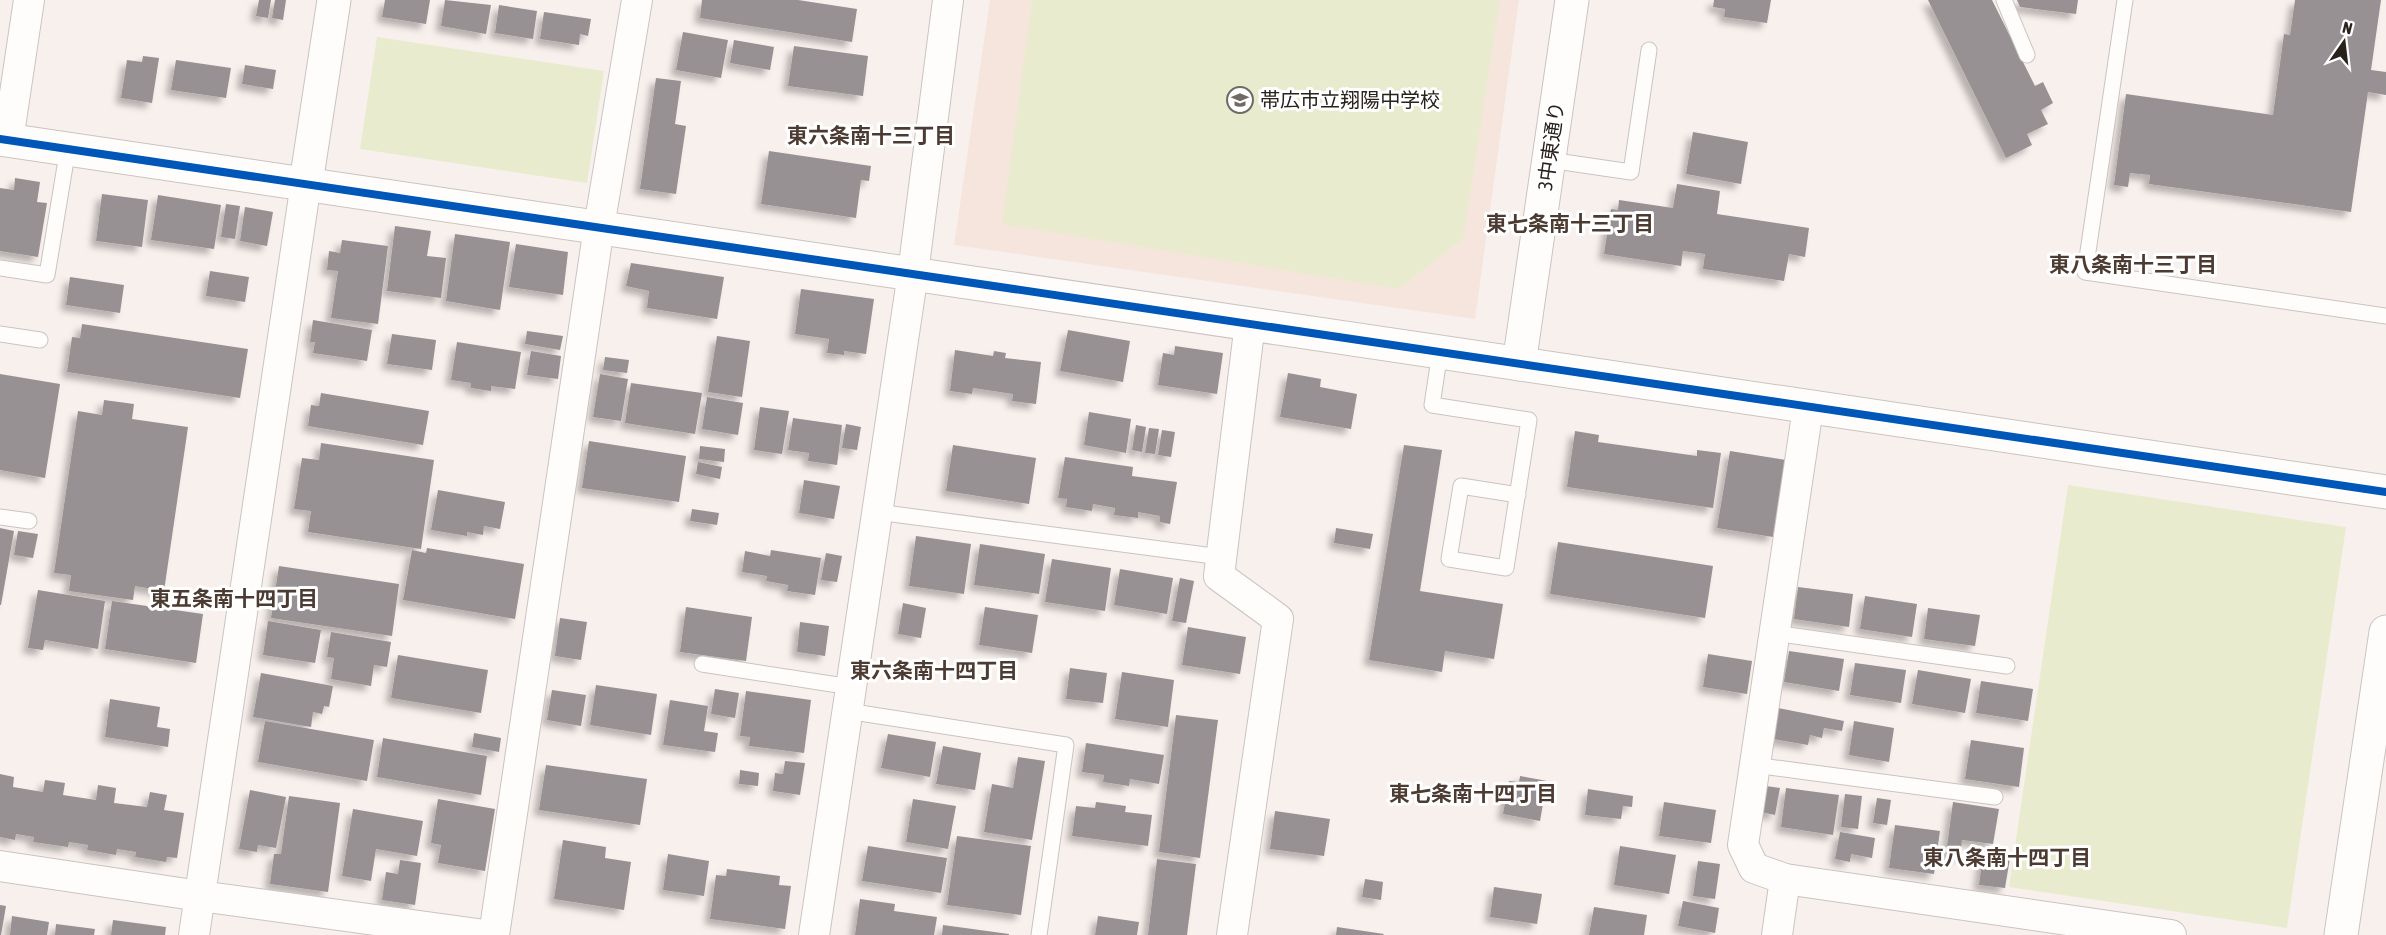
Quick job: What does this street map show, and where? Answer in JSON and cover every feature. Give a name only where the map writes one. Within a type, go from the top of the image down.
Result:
[{"type":"street","points":[[29,0],[4,139],[2386,492]]},
{"type":"street","points":[[194,935],[334,0]]},
{"type":"street","points":[[494,935],[598,227],[638,0]]},
{"type":"street","points":[[814,935],[913,273],[948,0]]},
{"type":"street","name":"3中東通り","points":[[1519,364],[1572,0]]},
{"type":"street","points":[[1232,935],[1278,619],[1219,576],[1250,322]]},
{"type":"street","points":[[1808,408],[1743,845],[1754,868],[1785,879],[2124,932],[2171,935]]},
{"type":"street","points":[[2342,935],[2386,632]]},
{"type":"street","points":[[0,866],[485,935]]},
{"type":"street","points":[[1777,935],[1785,879]]},
{"type":"lane","points":[[2004,0],[2027,55]]},
{"type":"lane","points":[[2125,0],[2085,272],[2386,316]]},
{"type":"lane","points":[[1549,160],[1631,172],[1649,50]]},
{"type":"lane","points":[[0,268],[47,275],[68,148]]},
{"type":"lane","points":[[0,334],[40,340]]},
{"type":"lane","points":[[1440,352],[1432,405],[1529,420],[1518,495],[1506,568],[1449,559],[1461,486],[1518,495]]},
{"type":"lane","points":[[877,512],[1221,558]]},
{"type":"lane","points":[[0,517],[29,521]]},
{"type":"lane","points":[[1774,633],[2007,666]]},
{"type":"lane","points":[[702,664],[849,699],[1066,745],[1039,935]]},
{"type":"lane","points":[[1754,765],[1995,797]]},
{"type":"shaded area","name":"帯広市立翔陽中学校","points":[[990,0],[1519,0],[1475,319],[954,245]]},
{"type":"green space","name":"帯広市立翔陽中学校","points":[[1032,0],[1500,0],[1463,239],[1398,289],[1002,224]]},
{"type":"green space","points":[[377,37],[604,71],[587,183],[360,149]]},
{"type":"green space","points":[[2068,485],[2346,527],[2287,928],[2009,887]]},
{"type":"building","points":[[259,0],[271,0],[268,18],[256,16]]},
{"type":"building","points":[[275,0],[286,0],[283,20],[272,18]]},
{"type":"building","points":[[385,0],[430,0],[426,24],[382,17]]},
{"type":"building","points":[[445,0],[491,5],[486,34],[441,26]]},
{"type":"building","points":[[702,0],[798,0],[857,9],[852,42],[700,18]]},
{"type":"building","points":[[1714,0],[1771,0],[1767,23],[1724,17],[1725,9],[1713,7]]},
{"type":"building","points":[[1928,0],[1992,0],[2035,86],[2043,82],[2053,103],[2041,110],[2048,124],[2027,134],[2032,145],[2006,158]]},
{"type":"building","points":[[2017,0],[2078,0],[2076,14],[2020,7]]},
{"type":"building","points":[[2295,0],[2381,0],[2371,70],[2386,72],[2386,95],[2368,92],[2351,212],[2149,184],[2150,175],[2130,173],[2128,187],[2114,185],[2126,94],[2273,115],[2284,34],[2290,35]]},
{"type":"building","points":[[499,5],[537,11],[533,39],[495,33]]},
{"type":"building","points":[[544,12],[591,19],[588,36],[580,34],[579,45],[540,39]]},
{"type":"building","points":[[683,32],[728,40],[721,78],[676,70]]},
{"type":"building","points":[[734,40],[774,47],[770,70],[730,63]]},
{"type":"building","points":[[794,46],[868,56],[863,96],[788,86]]},
{"type":"building","points":[[143,56],[159,58],[152,103],[121,98],[127,60],[142,62]]},
{"type":"building","points":[[176,60],[231,68],[226,98],[171,90]]},
{"type":"building","points":[[245,65],[276,70],[273,89],[242,84]]},
{"type":"building","points":[[656,78],[681,81],[675,124],[686,126],[676,194],[640,189]]},
{"type":"building","points":[[1693,132],[1748,142],[1741,184],[1686,174]]},
{"type":"building","points":[[769,151],[871,166],[869,181],[861,180],[856,218],[761,204]]},
{"type":"building","points":[[15,178],[40,182],[37,202],[47,203],[38,257],[0,251],[0,188],[14,190]]},
{"type":"building","points":[[1677,184],[1720,191],[1717,214],[1809,228],[1805,257],[1789,254],[1784,281],[1703,269],[1705,254],[1683,251],[1681,266],[1604,254],[1611,209],[1618,210],[1619,200],[1673,208]]},
{"type":"building","points":[[102,194],[148,200],[142,247],[96,241]]},
{"type":"building","points":[[158,195],[221,205],[214,249],[151,240]]},
{"type":"building","points":[[226,204],[240,206],[235,239],[221,237]]},
{"type":"building","points":[[245,207],[273,212],[267,246],[240,241]]},
{"type":"building","points":[[395,226],[431,231],[427,256],[446,258],[441,298],[387,291]]},
{"type":"building","points":[[455,234],[510,242],[500,310],[446,301]]},
{"type":"building","points":[[342,240],[388,246],[378,324],[331,318],[338,271],[327,270],[329,251],[340,253]]},
{"type":"building","points":[[516,244],[568,252],[563,295],[509,287]]},
{"type":"building","points":[[631,263],[724,277],[717,319],[647,308],[649,291],[626,286]]},
{"type":"building","points":[[210,271],[249,277],[245,302],[206,296]]},
{"type":"building","points":[[70,277],[124,285],[120,313],[66,305]]},
{"type":"building","points":[[801,289],[874,299],[866,354],[844,351],[844,355],[827,353],[829,339],[795,334]]},
{"type":"building","points":[[313,320],[372,330],[367,361],[313,353],[315,342],[310,342]]},
{"type":"building","points":[[82,324],[248,349],[240,398],[67,372],[72,337],[80,338]]},
{"type":"building","points":[[1068,330],[1130,341],[1123,382],[1060,371]]},
{"type":"building","points":[[527,331],[563,336],[560,350],[525,344]]},
{"type":"building","points":[[392,334],[436,340],[432,370],[387,364]]},
{"type":"building","points":[[717,336],[750,341],[742,397],[708,392]]},
{"type":"building","points":[[457,342],[521,352],[515,389],[491,386],[491,391],[471,388],[471,383],[451,380]]},
{"type":"building","points":[[1175,346],[1223,353],[1217,394],[1158,385],[1163,353],[1174,355]]},
{"type":"building","points":[[955,350],[993,356],[994,351],[1006,353],[1005,358],[1041,362],[1036,404],[1012,401],[1013,394],[973,388],[972,394],[950,391]]},
{"type":"building","points":[[531,351],[561,356],[558,379],[527,375]]},
{"type":"building","points":[[605,357],[629,360],[627,373],[603,370]]},
{"type":"building","points":[[1288,373],[1321,379],[1320,387],[1357,394],[1351,429],[1280,417]]},
{"type":"building","points":[[0,374],[60,384],[45,478],[0,470]]},
{"type":"building","points":[[600,374],[628,379],[621,421],[593,417]]},
{"type":"building","points":[[631,383],[702,393],[695,434],[625,423]]},
{"type":"building","points":[[321,393],[429,411],[423,445],[308,426],[311,405],[319,406]]},
{"type":"building","points":[[707,397],[743,403],[738,435],[702,429]]},
{"type":"building","points":[[104,400],[134,404],[132,419],[188,427],[164,591],[135,586],[133,600],[69,591],[71,575],[54,573],[78,411],[102,415]]},
{"type":"building","points":[[760,407],[789,411],[782,454],[754,450]]},
{"type":"building","points":[[1089,412],[1131,419],[1126,453],[1084,445]]},
{"type":"building","points":[[793,418],[842,425],[837,465],[808,461],[809,453],[788,450]]},
{"type":"building","points":[[846,424],[861,427],[857,450],[842,448]]},
{"type":"building","points":[[1136,425],[1146,427],[1142,452],[1132,450]]},
{"type":"building","points":[[1149,428],[1159,429],[1155,454],[1145,453]]},
{"type":"building","points":[[1162,430],[1175,432],[1171,457],[1158,455]]},
{"type":"building","points":[[1575,431],[1599,435],[1598,442],[1697,456],[1697,450],[1721,453],[1713,508],[1567,487]]},
{"type":"building","points":[[589,441],[686,456],[679,502],[582,488]]},
{"type":"building","points":[[321,443],[434,460],[421,549],[308,532],[311,511],[294,509],[302,458],[319,460]]},
{"type":"building","points":[[953,445],[1036,458],[1029,504],[946,491]]},
{"type":"building","points":[[1404,445],[1442,450],[1420,591],[1503,604],[1494,659],[1445,651],[1442,672],[1369,660]]},
{"type":"building","points":[[700,446],[725,449],[724,462],[699,459]]},
{"type":"building","points":[[1730,451],[1786,460],[1773,537],[1717,528]]},
{"type":"building","points":[[1065,457],[1133,467],[1132,476],[1177,482],[1170,524],[1160,522],[1160,516],[1138,512],[1138,518],[1114,515],[1115,508],[1093,504],[1092,511],[1066,507],[1067,499],[1058,498]]},
{"type":"building","points":[[698,462],[722,467],[720,479],[696,474]]},
{"type":"building","points":[[804,480],[840,486],[834,519],[799,513]]},
{"type":"building","points":[[438,490],[505,502],[500,529],[484,526],[483,535],[467,532],[467,536],[431,530]]},
{"type":"building","points":[[692,509],[719,513],[717,525],[690,521]]},
{"type":"building","points":[[0,528],[14,531],[1,605],[0,605]]},
{"type":"building","points":[[1336,528],[1373,534],[1370,549],[1334,543]]},
{"type":"building","points":[[18,531],[38,534],[33,558],[14,555]]},
{"type":"building","points":[[916,536],[971,544],[964,594],[909,586]]},
{"type":"building","points":[[1558,542],[1713,566],[1705,618],[1550,594]]},
{"type":"building","points":[[980,544],[1045,554],[1039,594],[974,585]]},
{"type":"building","points":[[427,548],[524,564],[515,619],[403,600],[412,550],[426,553]]},
{"type":"building","points":[[771,550],[821,558],[815,595],[787,591],[788,585],[766,581],[767,576],[742,572],[745,551],[770,556]]},
{"type":"building","points":[[826,553],[842,556],[837,582],[821,580]]},
{"type":"building","points":[[1052,559],[1111,568],[1105,611],[1045,602]]},
{"type":"building","points":[[279,566],[399,584],[392,636],[271,618]]},
{"type":"building","points":[[1120,569],[1173,578],[1167,614],[1114,605]]},
{"type":"building","points":[[1180,578],[1194,581],[1186,623],[1172,621]]},
{"type":"building","points":[[1798,587],[1853,594],[1849,627],[1794,619]]},
{"type":"building","points":[[38,590],[105,601],[98,649],[45,640],[43,650],[28,648]]},
{"type":"building","points":[[1865,596],[1917,604],[1912,637],[1860,629]]},
{"type":"building","points":[[112,601],[203,614],[196,663],[105,649]]},
{"type":"building","points":[[903,603],[926,608],[921,638],[898,634]]},
{"type":"building","points":[[686,607],[752,617],[746,661],[680,652]]},
{"type":"building","points":[[985,607],[1038,615],[1032,653],[979,645]]},
{"type":"building","points":[[1928,608],[1980,615],[1975,646],[1924,639]]},
{"type":"building","points":[[560,618],[587,622],[581,660],[555,656]]},
{"type":"building","points":[[268,621],[321,630],[315,663],[263,655]]},
{"type":"building","points":[[800,622],[829,626],[825,656],[797,652]]},
{"type":"building","points":[[1188,627],[1246,637],[1240,674],[1182,665]]},
{"type":"building","points":[[331,632],[391,642],[387,667],[374,665],[371,686],[331,679],[334,658],[327,657]]},
{"type":"building","points":[[1789,651],[1844,659],[1839,691],[1784,682]]},
{"type":"building","points":[[1708,654],[1752,661],[1747,694],[1703,687]]},
{"type":"building","points":[[398,655],[488,670],[481,713],[391,698]]},
{"type":"building","points":[[1855,663],[1906,670],[1901,703],[1850,695]]},
{"type":"building","points":[[1070,668],[1107,673],[1103,703],[1066,699]]},
{"type":"building","points":[[1918,670],[1971,679],[1965,713],[1912,704]]},
{"type":"building","points":[[1122,672],[1174,680],[1168,727],[1115,719]]},
{"type":"building","points":[[261,673],[333,686],[329,707],[324,706],[322,714],[313,712],[311,727],[253,717]]},
{"type":"building","points":[[1981,681],[2033,689],[2028,721],[1976,713]]},
{"type":"building","points":[[596,685],[657,694],[651,735],[590,725]]},
{"type":"building","points":[[715,689],[739,693],[735,718],[711,714]]},
{"type":"building","points":[[552,690],[586,695],[581,726],[547,720]]},
{"type":"building","points":[[746,691],[811,700],[804,753],[749,746],[750,737],[740,736]]},
{"type":"building","points":[[110,699],[160,707],[157,727],[170,729],[168,747],[105,737]]},
{"type":"building","points":[[670,700],[708,706],[704,731],[718,733],[715,752],[663,745]]},
{"type":"building","points":[[1773,707],[1844,721],[1842,731],[1824,728],[1822,738],[1810,735],[1808,745],[1768,738]]},
{"type":"building","points":[[1176,715],[1218,720],[1200,858],[1159,852]]},
{"type":"building","points":[[265,721],[374,740],[367,781],[258,762]]},
{"type":"building","points":[[1854,721],[1894,728],[1889,762],[1849,755]]},
{"type":"building","points":[[474,733],[501,738],[499,752],[472,747]]},
{"type":"building","points":[[888,734],[936,742],[930,777],[881,768]]},
{"type":"building","points":[[383,738],[487,756],[481,795],[377,777]]},
{"type":"building","points":[[1971,740],[2024,748],[2019,787],[1965,779]]},
{"type":"building","points":[[1086,743],[1164,755],[1159,784],[1130,779],[1129,786],[1103,782],[1104,775],[1082,772]]},
{"type":"building","points":[[943,746],[981,753],[975,790],[936,784]]},
{"type":"building","points":[[1018,757],[1045,761],[1032,840],[984,832],[992,784],[1013,788]]},
{"type":"building","points":[[785,761],[805,763],[800,795],[773,791],[775,773],[783,774]]},
{"type":"building","points":[[546,765],[647,779],[640,825],[539,810]]},
{"type":"building","points":[[740,770],[759,773],[758,786],[739,784]]},
{"type":"building","points":[[0,774],[14,777],[13,787],[43,792],[45,780],[65,783],[63,795],[96,800],[98,785],[116,788],[114,803],[147,807],[150,792],[167,795],[164,810],[184,813],[177,858],[167,857],[166,862],[135,857],[136,852],[117,849],[116,855],[87,850],[88,845],[69,842],[68,847],[33,842],[34,837],[16,834],[15,840],[0,837]]},
{"type":"building","points":[[1520,776],[1547,781],[1540,821],[1503,814],[1509,781],[1519,782]]},
{"type":"building","points":[[1766,786],[1780,788],[1775,815],[1761,812]]},
{"type":"building","points":[[1786,788],[1839,795],[1833,835],[1781,827]]},
{"type":"building","points":[[1588,789],[1633,796],[1632,807],[1623,806],[1621,819],[1585,815]]},
{"type":"building","points":[[250,790],[286,797],[276,848],[258,845],[257,852],[239,849]]},
{"type":"building","points":[[1845,794],[1862,796],[1858,829],[1841,827]]},
{"type":"building","points":[[289,796],[340,803],[328,892],[270,884],[274,854],[281,854]]},
{"type":"building","points":[[1877,798],[1891,800],[1887,825],[1873,823]]},
{"type":"building","points":[[438,799],[495,809],[485,871],[438,863],[441,845],[431,843]]},
{"type":"building","points":[[913,799],[956,806],[948,849],[906,842]]},
{"type":"building","points":[[1096,802],[1126,806],[1125,812],[1152,815],[1148,846],[1072,836],[1076,806],[1095,808]]},
{"type":"building","points":[[1664,802],[1716,810],[1711,843],[1659,836]]},
{"type":"building","points":[[1953,802],[1999,809],[1993,844],[1962,840],[1960,856],[1946,854]]},
{"type":"building","points":[[353,809],[423,821],[417,856],[376,849],[371,881],[342,876]]},
{"type":"building","points":[[1275,811],[1330,819],[1324,856],[1270,849]]},
{"type":"building","points":[[1895,825],[1940,831],[1934,874],[1889,868]]},
{"type":"building","points":[[1840,832],[1875,838],[1872,858],[1851,854],[1850,862],[1835,859]]},
{"type":"building","points":[[957,836],[1031,846],[1021,915],[947,905]]},
{"type":"building","points":[[563,840],[606,847],[605,858],[631,862],[624,910],[554,899]]},
{"type":"building","points":[[868,846],[947,858],[941,893],[862,881]]},
{"type":"building","points":[[1620,846],[1676,855],[1669,894],[1614,885]]},
{"type":"building","points":[[668,854],[709,861],[704,896],[663,890]]},
{"type":"building","points":[[1983,854],[2010,858],[2005,888],[1979,885]]},
{"type":"building","points":[[1157,859],[1196,864],[1187,935],[1148,935]]},
{"type":"building","points":[[400,860],[421,863],[415,905],[382,900],[386,872],[398,874]]},
{"type":"building","points":[[1698,861],[1720,864],[1715,899],[1693,896]]},
{"type":"building","points":[[727,869],[780,876],[779,885],[791,886],[785,929],[710,919],[716,875],[726,876]]},
{"type":"building","points":[[1365,879],[1383,882],[1381,900],[1362,897]]},
{"type":"building","points":[[1494,887],[1542,894],[1537,924],[1490,917]]},
{"type":"building","points":[[860,899],[895,904],[894,911],[937,917],[934,935],[855,935]]},
{"type":"building","points":[[1683,901],[1719,908],[1715,933],[1678,926]]},
{"type":"building","points":[[0,905],[6,906],[1,935],[0,935]]},
{"type":"building","points":[[1594,907],[1647,915],[1644,935],[1589,935]]},
{"type":"building","points":[[12,916],[49,922],[47,935],[10,935]]},
{"type":"building","points":[[1098,916],[1139,922],[1137,935],[1095,935]]},
{"type":"building","points":[[113,920],[166,927],[165,935],[111,935]]},
{"type":"building","points":[[56,924],[95,929],[94,935],[55,935]]},
{"type":"building","points":[[943,925],[1009,934],[1009,935],[942,935]]},
{"type":"building","points":[[1337,927],[1384,934],[1336,935]]},
{"type":"cycle path","points":[[0,139],[2386,492]]},
{"type":"place","name":"帯広市立翔陽中学校","points":[[1240,100]]},
{"type":"district","name":"東六条南十三丁目","points":[[871,136]]},
{"type":"district","name":"東七条南十三丁目","points":[[1570,224]]},
{"type":"district","name":"東八条南十三丁目","points":[[2133,265]]},
{"type":"district","name":"東五条南十四丁目","points":[[234,599]]},
{"type":"district","name":"東六条南十四丁目","points":[[934,671]]},
{"type":"district","name":"東七条南十四丁目","points":[[1473,794]]},
{"type":"district","name":"東八条南十四丁目","points":[[2007,858]]}]
